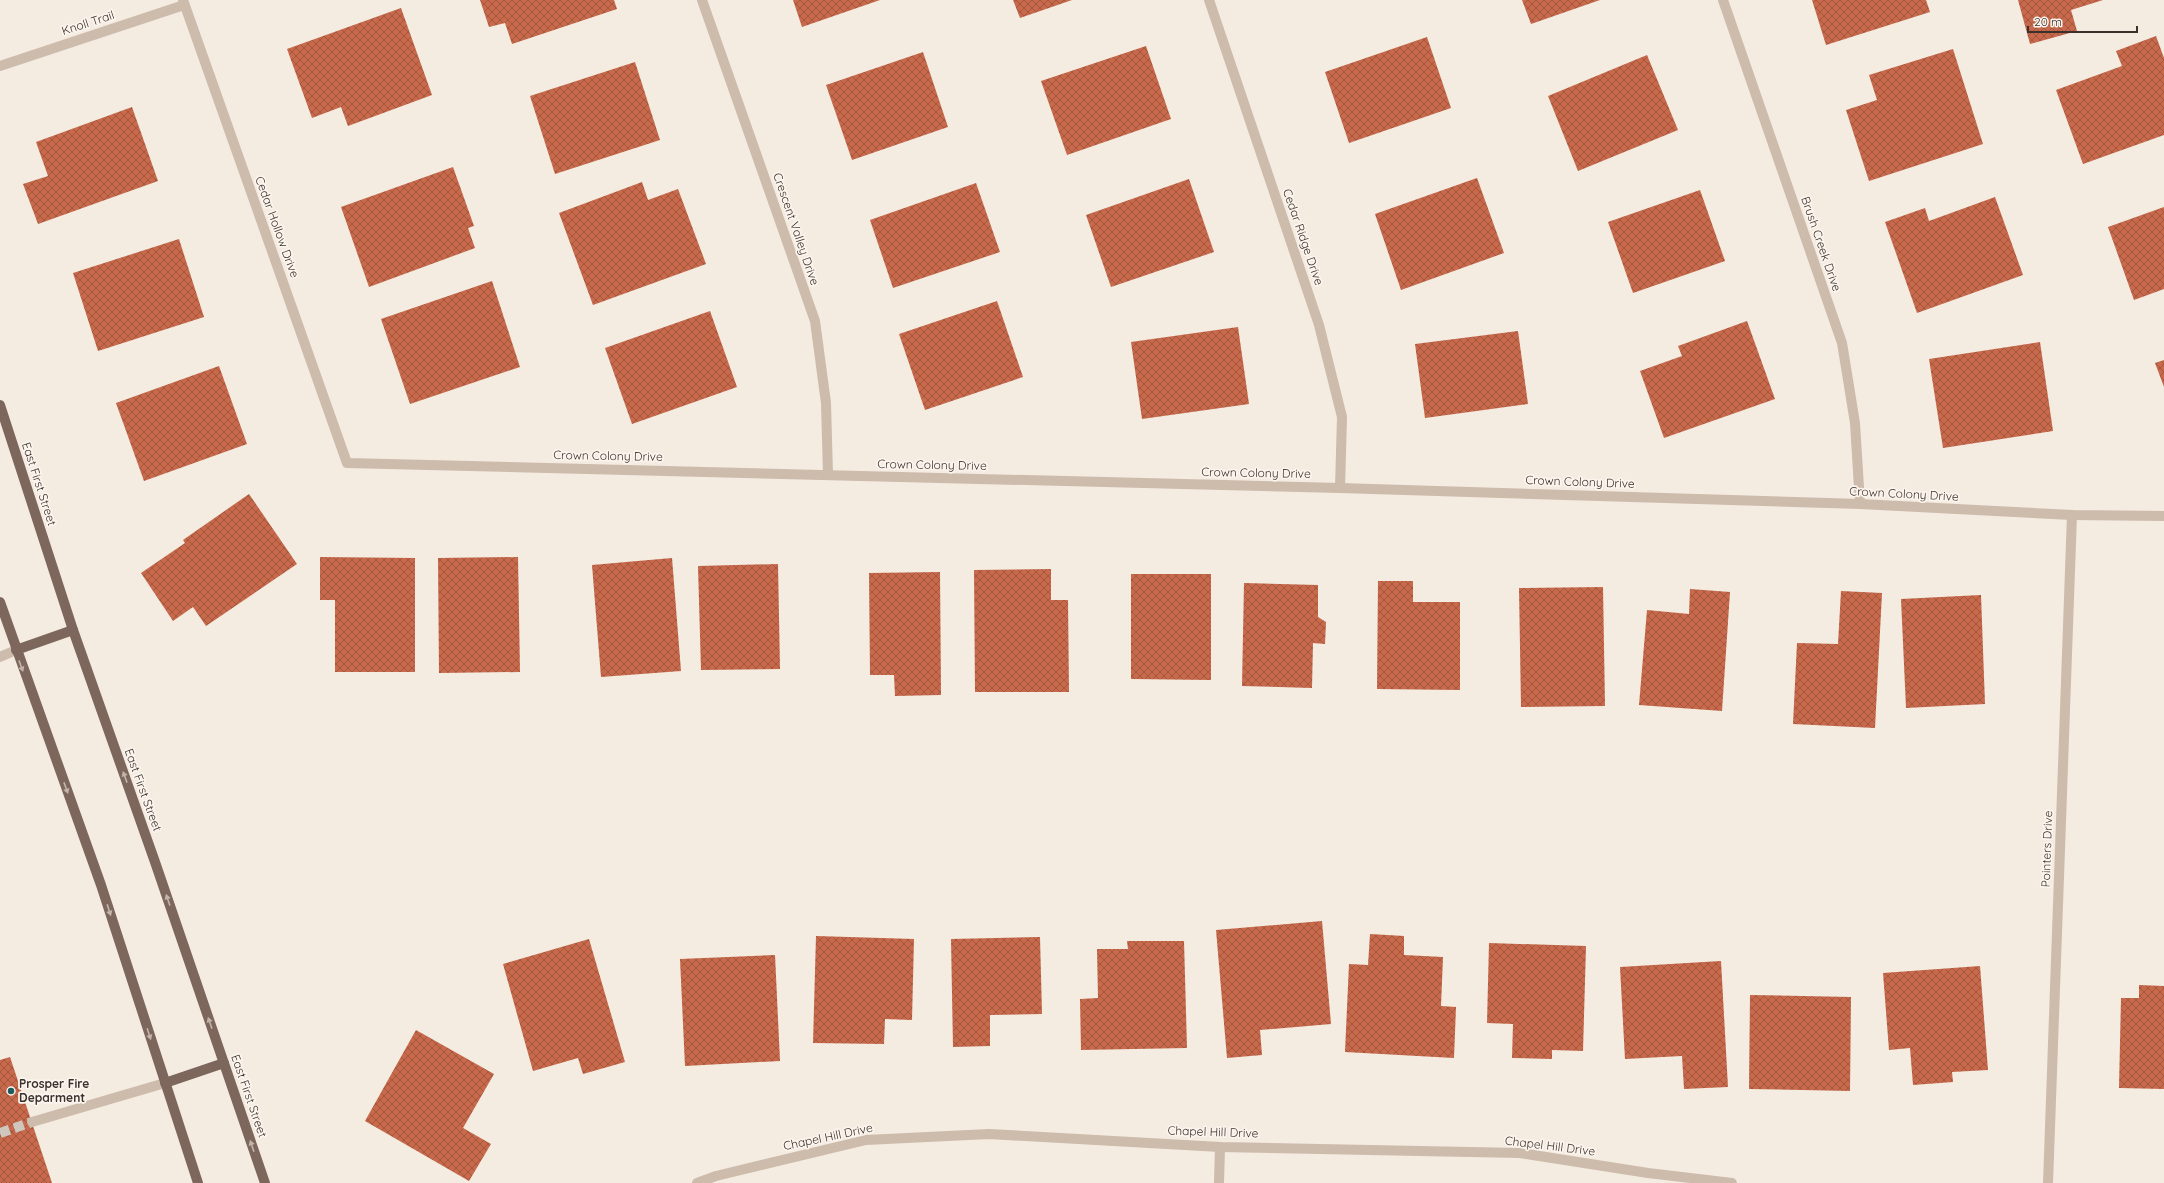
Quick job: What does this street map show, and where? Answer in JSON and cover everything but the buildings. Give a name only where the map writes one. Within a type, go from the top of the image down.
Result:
[{"type":"main road","name":"East First Street","points":[[0,405],[73,630],[265,1183]]},
{"type":"main road","points":[[0,602],[101,885],[198,1183]]},
{"type":"main road","points":[[16,650],[73,630]]},
{"type":"main road","points":[[165,1083],[224,1063]]},
{"type":"street","name":"Crescent Valley Drive","points":[[702,0],[815,321],[826,404],[828,475]]},
{"type":"street","name":"Cedar Ridge Drive","points":[[1209,0],[1319,325],[1342,417],[1340,488]]},
{"type":"street","name":"Brush Creek Drive","points":[[1723,0],[1842,343],[1855,423],[1860,504]]},
{"type":"street","name":"Knoll Trail","points":[[0,66],[184,2]]},
{"type":"street","name":"Cedar Hollow Drive","points":[[184,2],[347,463]]},
{"type":"street","name":"Crown Colony Drive","points":[[347,463],[1340,488],[1860,504],[2072,515],[2164,516]]},
{"type":"street","name":"Pointers Drive","points":[[2048,1183],[2072,515]]},
{"type":"street","points":[[0,657],[16,650]]},
{"type":"street","points":[[32,1122],[165,1083]]},
{"type":"street","name":"Chapel Hill Drive","points":[[697,1183],[716,1176],[866,1140],[989,1134],[1220,1147],[1520,1153],[1648,1173],[1732,1183]]},
{"type":"street","points":[[1220,1147],[1220,1183]]},
{"type":"tunnel","points":[[0,1133],[32,1122]]},
{"type":"place","name":"Prosper Fire Deparment","points":[[11,1091]]}]
